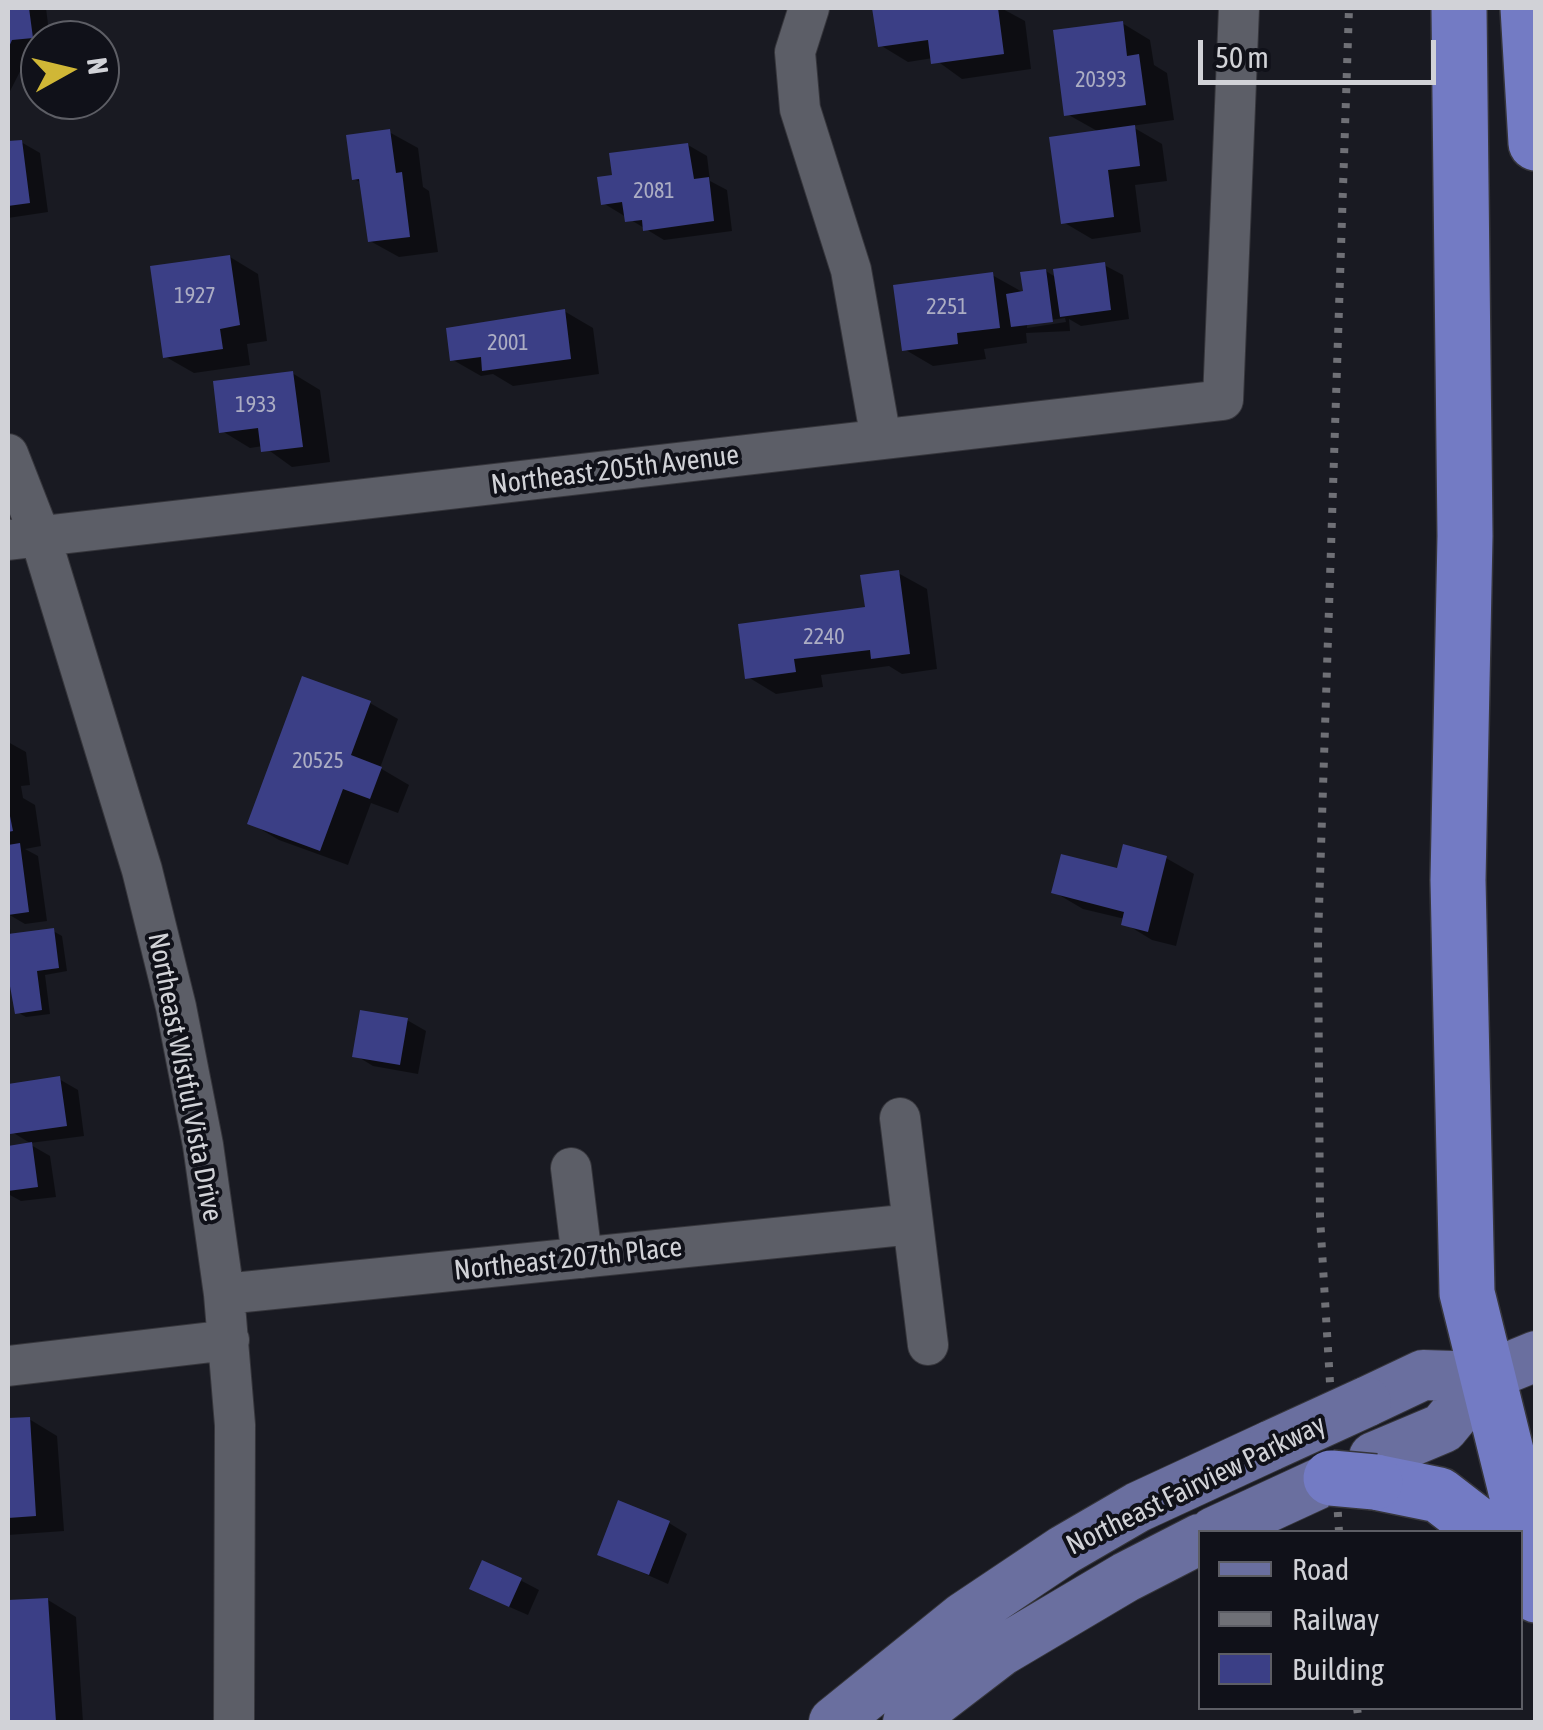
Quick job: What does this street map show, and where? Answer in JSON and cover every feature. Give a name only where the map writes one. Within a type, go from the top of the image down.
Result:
[{"type":"highway","points":[[1459,8],[1465,536],[1458,880],[1467,1293],[1530,1552],[1536,1595]]},
{"type":"highway","points":[[1528,8],[1536,143]]},
{"type":"highway","points":[[1360,1472],[1439,1494],[1484,1530]]},
{"type":"highway","points":[[1523,1585],[1536,1609]]},
{"type":"main road","name":"Northeast Fairview Parkway","points":[[834,1722],[964,1616],[1064,1550],[1138,1508],[1424,1375],[1485,1376],[1536,1356]]},
{"type":"main road","name":"Northeast Fairview Parkway","points":[[1218,1530],[1280,1499],[1360,1472],[1442,1428],[1485,1376]]},
{"type":"main road","name":"Northeast Fairview Parkway","points":[[908,1722],[1001,1651],[1126,1577],[1198,1540]]},
{"type":"street","points":[[808,8],[795,52],[800,109],[851,270],[881,440]]},
{"type":"street","name":"Northeast 205th Avenue","points":[[24,538],[1222,400],[1239,8]]},
{"type":"street","name":"Northeast Wistful Vista Drive","points":[[8,454],[24,538],[142,870],[176,1007],[203,1145],[224,1294],[235,1424],[234,1722]]},
{"type":"street","points":[[900,1118],[928,1345]]},
{"type":"street","points":[[571,1168],[582,1258]]},
{"type":"street","name":"Northeast 207th Place","points":[[224,1294],[913,1224]]},
{"type":"street","points":[[8,1366],[228,1340]]},
{"type":"building","points":[[8,8],[29,8],[31,20],[20,20],[20,39],[12,40],[8,49]]},
{"type":"building","points":[[872,8],[998,8],[1004,54],[931,64],[928,40],[878,47]]},
{"type":"building","points":[[1123,21],[1127,56],[1139,54],[1146,105],[1064,116],[1053,30]]},
{"type":"building","points":[[1135,125],[1140,166],[1108,170],[1114,217],[1061,224],[1049,137]]},
{"type":"building","points":[[390,129],[396,173],[402,172],[410,237],[368,242],[359,179],[352,180],[346,135]]},
{"type":"building","points":[[22,140],[30,203],[8,206],[8,141]]},
{"type":"building","points":[[688,143],[694,179],[709,177],[714,221],[643,231],[642,220],[625,222],[622,202],[601,205],[597,177],[612,175],[609,153]]},
{"type":"building","points":[[230,255],[240,325],[220,329],[223,349],[163,358],[150,266]]},
{"type":"building","points":[[1105,262],[1111,310],[1060,317],[1053,269]]},
{"type":"building","points":[[1046,269],[1053,322],[1011,327],[1006,294],[1023,291],[1020,272]]},
{"type":"building","points":[[993,272],[1000,328],[957,333],[958,344],[902,351],[893,285]]},
{"type":"building","points":[[565,309],[571,359],[482,371],[481,357],[450,361],[446,328]]},
{"type":"building","points":[[293,371],[303,447],[261,452],[258,428],[219,433],[213,381]]},
{"type":"building","points":[[899,570],[910,654],[871,659],[870,650],[794,659],[796,672],[745,679],[738,624],[865,607],[860,575]]},
{"type":"building","points":[[302,676],[371,701],[351,755],[382,767],[370,799],[343,789],[320,851],[247,824]]},
{"type":"building","points":[[8,806],[13,831],[8,832]]},
{"type":"building","points":[[20,843],[29,912],[8,915],[8,845]]},
{"type":"building","points":[[1123,844],[1167,856],[1148,932],[1121,925],[1124,912],[1051,893],[1061,854],[1117,868]]},
{"type":"building","points":[[54,928],[59,968],[37,971],[42,1010],[15,1014],[8,975],[8,934]]},
{"type":"building","points":[[360,1010],[408,1018],[400,1065],[352,1057]]},
{"type":"building","points":[[60,1076],[67,1126],[10,1134],[8,1084]]},
{"type":"building","points":[[32,1142],[38,1187],[8,1191],[8,1146]]},
{"type":"building","points":[[30,1417],[36,1516],[8,1518],[8,1418]]},
{"type":"building","points":[[618,1500],[670,1521],[649,1575],[597,1555]]},
{"type":"building","points":[[482,1560],[522,1578],[509,1607],[469,1589]]},
{"type":"building","points":[[48,1598],[56,1722],[10,1722],[8,1600]]},
{"type":"railway","points":[[1339,1530],[1320,1217],[1318,938],[1349,8]]},
{"type":"railway","points":[[1357,1710],[1359,1722]]}]
